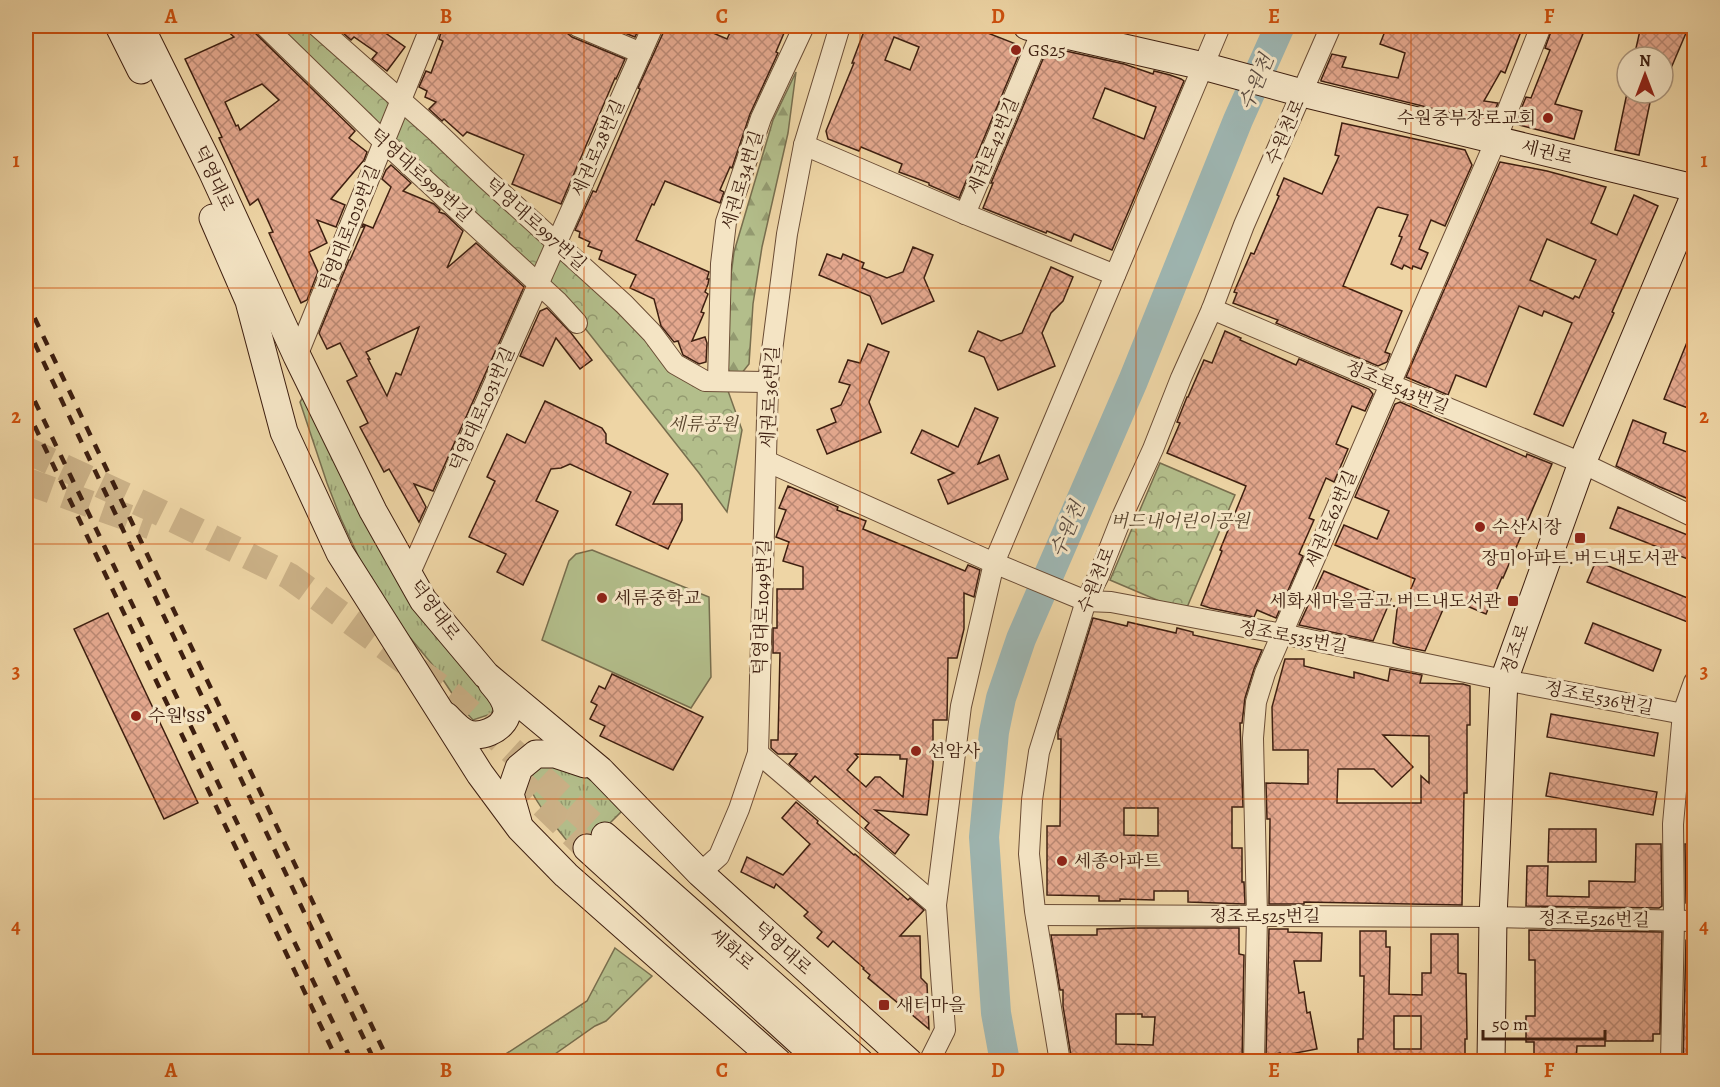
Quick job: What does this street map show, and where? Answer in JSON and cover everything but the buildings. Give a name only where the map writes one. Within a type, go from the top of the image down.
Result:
[{"type":"main road","name":"덕영대로","points":[[118,26],[204,195],[249,301],[284,432],[340,553],[438,709],[480,774],[520,828],[566,875],[778,1062]]},
{"type":"main road","name":"덕영대로","points":[[140,26],[212,171],[297,356],[373,511],[423,600],[486,675],[600,770],[700,873],[909,1062]]},
{"type":"main road","points":[[1037,27],[1208,68]]},
{"type":"main road","name":"세권로","points":[[1208,68],[1695,188]]},
{"type":"main road","name":"정조로","points":[[1491,1062],[1493,916],[1504,680],[1582,463],[1695,197]]},
{"type":"main road","points":[[438,709],[465,733],[484,735],[494,730],[501,724],[507,713],[505,700],[486,675]]},
{"type":"main road","points":[[520,828],[510,794],[519,768],[536,754],[555,754],[600,770]]},
{"type":"main road","name":"세화로","points":[[822,1062],[596,842],[860,1062]]},
{"type":"street","name":"덕영대로999번길","points":[[265,26],[384,142],[557,301],[577,323]]},
{"type":"street","name":"덕영대로997번길","points":[[317,26],[624,304],[652,333],[675,364],[705,381],[768,382]]},
{"type":"street","name":"덕영대로1019번길","points":[[297,356],[431,26]]},
{"type":"street","points":[[577,26],[640,53]]},
{"type":"street","name":"세권로28번길","points":[[556,243],[653,26]]},
{"type":"street","name":"세권로34번길","points":[[718,381],[720,275],[726,222],[761,118],[804,26]]},
{"type":"street","name":"세권로36번길","points":[[840,26],[804,145],[787,234],[768,382],[766,461],[1084,600]]},
{"type":"street","points":[[929,1062],[945,1030],[936,905],[961,706],[1000,565],[1115,275],[1208,68],[1220,26]]},
{"type":"street","name":"수원천로","points":[[1060,1062],[1036,915],[1029,854],[1032,800],[1039,752],[1084,600],[1099,574],[1212,309],[1298,92],[1331,26]]},
{"type":"street","name":"세권로62번길","points":[[1254,1062],[1257,916],[1253,738],[1257,702],[1265,673],[1496,140],[1541,26]]},
{"type":"street","name":"세권로42번길","points":[[1037,27],[965,213],[1115,275]]},
{"type":"street","points":[[804,145],[965,213]]},
{"type":"street","name":"덕영대로1031번길","points":[[409,574],[556,243]]},
{"type":"street","name":"정조로543번길","points":[[1212,309],[1582,463],[1695,517]]},
{"type":"street","name":"덕영대로1049번길","points":[[700,873],[719,856],[739,809],[758,753],[766,461]]},
{"type":"street","name":"정조로535번길","points":[[1084,600],[1111,602],[1282,634],[1504,680]]},
{"type":"street","name":"정조로536번길","points":[[1504,680],[1689,715]]},
{"type":"street","points":[[1671,1062],[1674,921],[1672,824],[1695,682]]},
{"type":"street","points":[[758,753],[936,905]]},
{"type":"street","name":"정조로525번길","points":[[1036,915],[1493,916]]},
{"type":"street","name":"정조로526번길","points":[[1493,916],[1695,921]]},
{"type":"green space","name":"세류공원","points":[[276,26],[306,26],[571,267],[672,365],[727,388],[742,430],[727,512],[562,299]]},
{"type":"green space","points":[[796,72],[788,133],[762,247],[753,304],[749,364],[741,374],[731,375],[726,366],[727,306],[734,252],[773,120]]},
{"type":"green space","points":[[303,397],[496,704],[491,714],[473,720],[461,707],[436,669],[402,628],[361,562],[327,483],[300,402]]},
{"type":"green space","name":"버드내어린이공원","points":[[1160,463],[1235,495],[1185,612],[1110,580]]},
{"type":"green space","points":[[592,550],[709,597],[711,677],[691,708],[542,640],[569,561],[576,554]]},
{"type":"green space","points":[[533,765],[580,766],[622,811],[580,857],[543,810],[531,790],[529,778]]},
{"type":"green space","points":[[615,948],[652,976],[606,1021],[595,1026],[545,1061],[495,1061],[587,1001]]},
{"type":"waterway","name":"수원천","points":[[1005,1062],[996,1013],[984,837],[994,732],[1001,698],[1021,639],[1133,381],[1238,120],[1280,26]]},
{"type":"tunnel","points":[[26,450],[289,576],[451,695],[605,836]]},
{"type":"tunnel","points":[[26,481],[151,526]]},
{"type":"tunnel","points":[[514,776],[587,848]]},
{"type":"railway","points":[[26,300],[389,1062]]},
{"type":"railway","points":[[26,325],[375,1062]]},
{"type":"railway","points":[[26,383],[352,1062]]},
{"type":"railway","points":[[26,408],[338,1062]]},
{"type":"place","name":"GS25","points":[[1016,50]]},
{"type":"place","name":"수원중부장로교회","points":[[1548,118]]},
{"type":"place","name":"수산시장","points":[[1480,527]]},
{"type":"place","name":"장미아파트.버드내도서관","points":[[1580,538]]},
{"type":"place","name":"세류중학교","points":[[602,598]]},
{"type":"place","name":"세화새마을금고.버드내도서관","points":[[1513,601]]},
{"type":"place","name":"수원 SS","points":[[136,716]]},
{"type":"place","name":"선암사","points":[[916,751]]},
{"type":"place","name":"세종아파트","points":[[1062,861]]},
{"type":"place","name":"새터마을","points":[[884,1005]]}]
